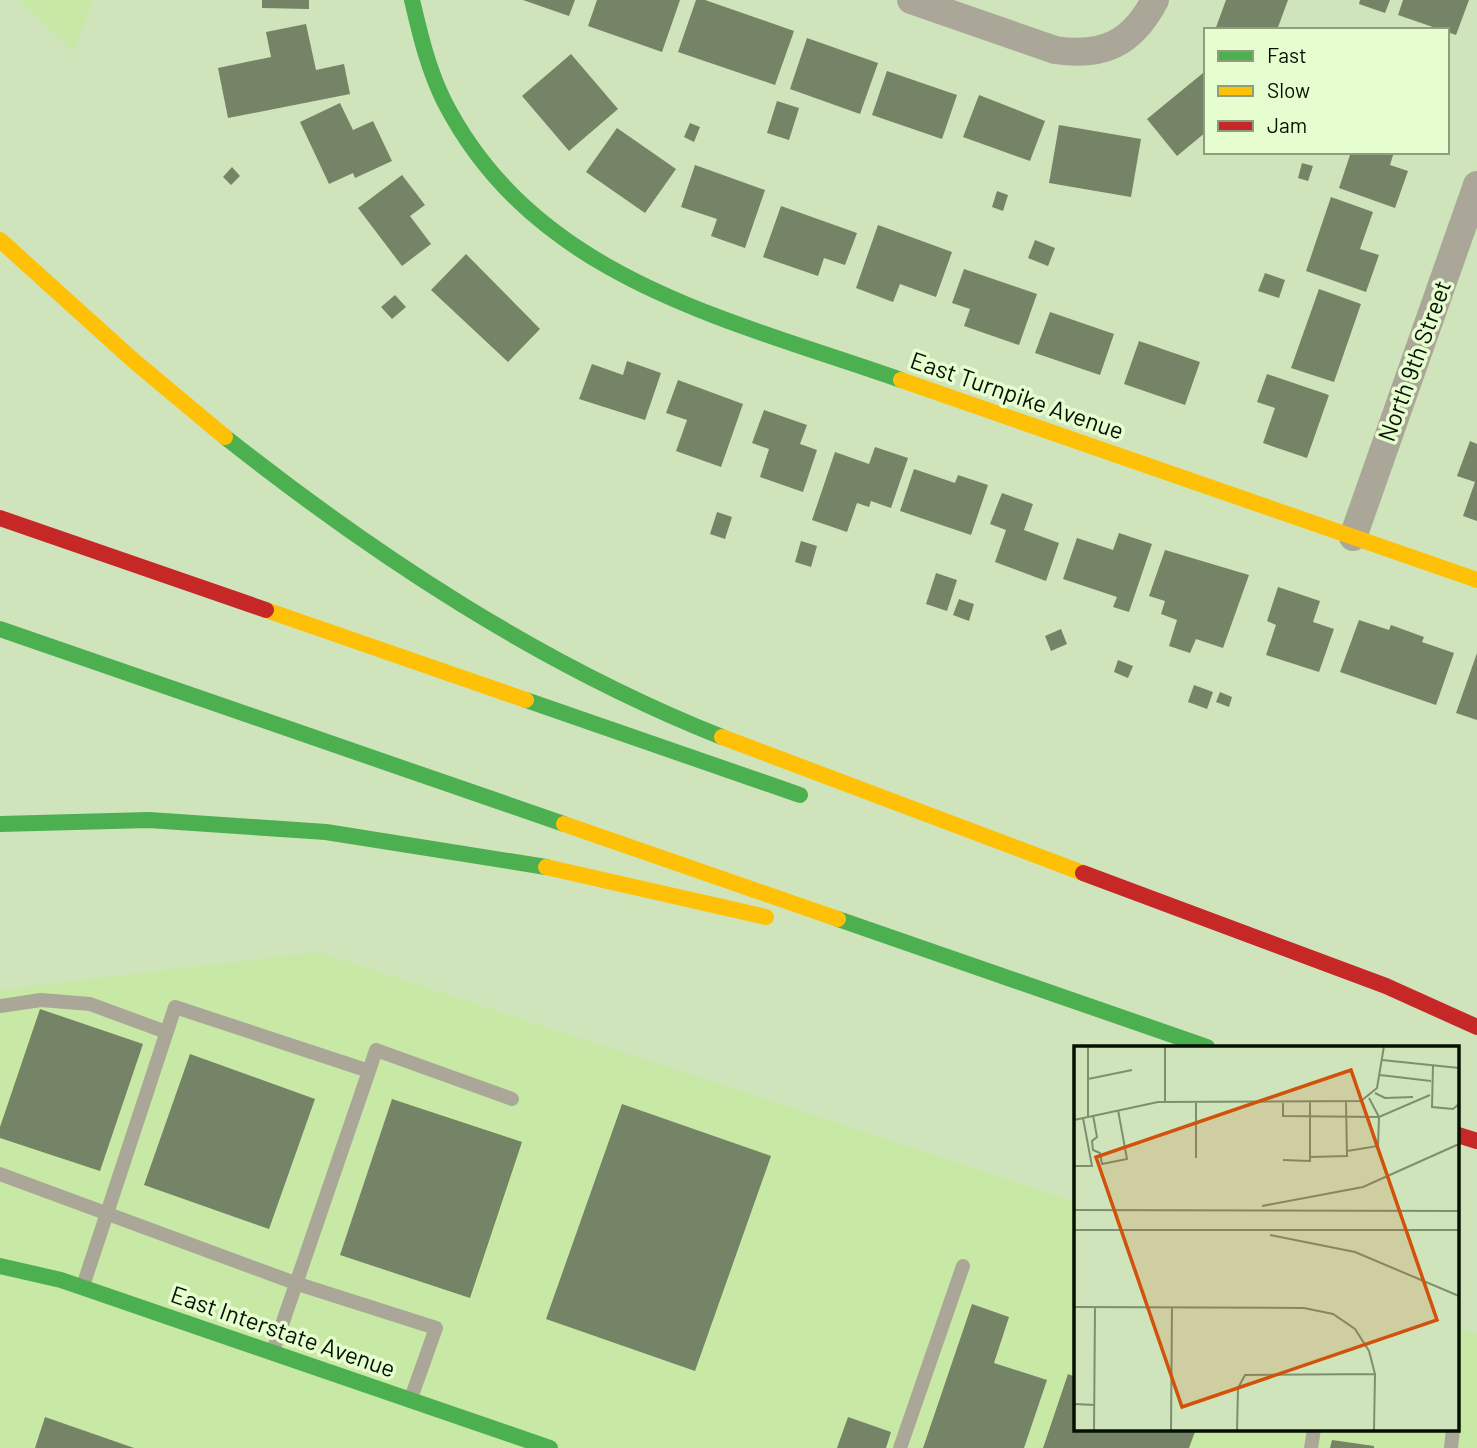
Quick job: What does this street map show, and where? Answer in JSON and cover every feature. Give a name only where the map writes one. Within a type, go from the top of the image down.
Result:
[{"type":"main road","name":"East Turnpike Avenue","points":[[412,0],[428,63],[461,131],[504,189],[552,235],[609,272],[667,298],[1477,580]]},
{"type":"main road","points":[[0,240],[178,399],[300,498],[416,578],[577,671],[681,720],[774,758],[1387,986],[1477,1028]]},
{"type":"main road","points":[[0,518],[818,801]]},
{"type":"main road","points":[[0,629],[1204,1046]]},
{"type":"main road","points":[[0,824],[149,820],[326,832],[522,861],[785,921]]},
{"type":"main road","points":[[1134,910],[1477,1028]]},
{"type":"main road","points":[[852,942],[1197,1046]]},
{"type":"main road","points":[[1460,1136],[1477,1142]]},
{"type":"main road","name":"East Interstate Avenue","points":[[0,1266],[83,1288],[550,1448]]},
{"type":"street","points":[[911,0],[1055,50],[1074,53],[1094,52],[1114,46],[1143,20],[1154,0]]},
{"type":"street","name":"North 9th Street","points":[[1353,537],[1477,185]]},
{"type":"lane","points":[[0,1006],[41,1000],[90,1004],[166,1032]]},
{"type":"lane","points":[[83,1288],[174,1007],[369,1071]]},
{"type":"lane","points":[[272,1352],[376,1050],[512,1099]]},
{"type":"lane","points":[[0,1174],[295,1283],[436,1328],[410,1399]]},
{"type":"lane","points":[[900,1448],[963,1266]]},
{"type":"lane","points":[[1311,1448],[1314,1430]]},
{"type":"lane","points":[[1451,1448],[1453,1430]]},
{"type":"shaded area","points":[[19,0],[93,0],[74,51]]},
{"type":"shaded area","points":[[319,952],[1074,1201],[1074,1430],[1460,1430],[1460,1329],[1477,1334],[1477,1448],[0,1448],[0,990]]},
{"type":"building","points":[[262,0],[309,0],[309,9],[262,8]]},
{"type":"building","points":[[523,0],[575,0],[569,16]]},
{"type":"building","points":[[597,0],[680,0],[662,52],[588,26]]},
{"type":"building","points":[[696,0],[705,0],[794,31],[775,85],[678,52]]},
{"type":"building","points":[[1226,0],[1288,0],[1278,28],[1216,28]]},
{"type":"building","points":[[1360,0],[1390,0],[1385,13],[1359,4]]},
{"type":"building","points":[[1403,0],[1469,0],[1456,35],[1449,33],[1449,28],[1436,28],[1398,15]]},
{"type":"building","points":[[306,24],[316,70],[344,64],[350,94],[228,118],[218,68],[271,57],[266,32]]},
{"type":"building","points":[[807,38],[878,63],[860,114],[790,89]]},
{"type":"building","points":[[571,54],[618,109],[569,151],[522,96]]},
{"type":"building","points":[[887,71],[957,95],[942,139],[872,115]]},
{"type":"building","points":[[1203,73],[1204,134],[1177,156],[1147,119]]},
{"type":"building","points":[[979,95],[1045,121],[1030,161],[963,137]]},
{"type":"building","points":[[777,101],[799,108],[789,140],[767,133]]},
{"type":"building","points":[[340,103],[353,130],[373,121],[392,161],[355,178],[353,173],[329,184],[300,122]]},
{"type":"building","points":[[690,123],[700,127],[694,142],[684,137]]},
{"type":"building","points":[[1059,125],[1141,139],[1131,197],[1049,183]]},
{"type":"building","points":[[617,128],[676,169],[645,213],[586,172]]},
{"type":"building","points":[[1350,154],[1393,154],[1390,165],[1408,171],[1395,208],[1339,188]]},
{"type":"building","points":[[1302,163],[1313,166],[1308,181],[1298,178]]},
{"type":"building","points":[[695,165],[765,190],[745,248],[711,236],[717,219],[681,207]]},
{"type":"building","points":[[232,167],[240,176],[231,185],[223,177]]},
{"type":"building","points":[[402,175],[425,205],[410,216],[431,244],[402,266],[358,208]]},
{"type":"building","points":[[997,191],[1008,195],[1003,211],[992,207]]},
{"type":"building","points":[[1331,197],[1373,212],[1360,249],[1379,255],[1366,292],[1306,271]]},
{"type":"building","points":[[781,206],[857,233],[845,265],[824,258],[818,276],[763,257]]},
{"type":"building","points":[[878,225],[952,252],[936,297],[900,284],[893,302],[856,288]]},
{"type":"building","points":[[1035,240],[1055,248],[1048,266],[1028,258]]},
{"type":"building","points":[[466,254],[540,329],[508,362],[431,290]]},
{"type":"building","points":[[964,269],[1037,294],[1019,345],[964,326],[970,309],[952,303]]},
{"type":"building","points":[[1265,273],[1285,280],[1279,298],[1258,291]]},
{"type":"building","points":[[1319,289],[1361,304],[1334,382],[1291,368]]},
{"type":"building","points":[[395,295],[406,307],[392,319],[381,307]]},
{"type":"building","points":[[1050,312],[1114,334],[1100,375],[1035,353]]},
{"type":"building","points":[[1139,341],[1200,362],[1185,405],[1124,384]]},
{"type":"building","points":[[627,361],[661,373],[645,420],[579,399],[592,364],[623,375]]},
{"type":"building","points":[[1267,374],[1329,395],[1307,458],[1263,443],[1275,408],[1257,402]]},
{"type":"building","points":[[678,380],[743,404],[721,467],[676,451],[687,420],[666,413]]},
{"type":"building","points":[[764,410],[807,425],[800,444],[817,450],[803,492],[760,477],[769,449],[752,443]]},
{"type":"building","points":[[1470,441],[1477,444],[1477,521],[1463,516],[1475,482],[1457,476]]},
{"type":"building","points":[[875,447],[908,458],[891,508],[871,501],[869,507],[857,503],[847,532],[812,520],[835,452],[869,464]]},
{"type":"building","points":[[914,469],[955,483],[958,475],[988,485],[971,535],[900,511]]},
{"type":"building","points":[[1002,493],[1033,504],[1024,530],[1059,543],[1046,581],[995,562],[1006,530],[990,524]]},
{"type":"building","points":[[717,512],[732,517],[725,539],[710,534]]},
{"type":"building","points":[[1119,533],[1152,544],[1129,612],[1113,607],[1117,597],[1063,579],[1077,538],[1113,550]]},
{"type":"building","points":[[801,541],[817,546],[811,567],[795,562]]},
{"type":"building","points":[[1165,550],[1249,575],[1223,648],[1196,639],[1190,653],[1169,646],[1177,620],[1161,614],[1165,601],[1149,596]]},
{"type":"building","points":[[936,573],[957,580],[947,611],[926,604]]},
{"type":"building","points":[[1278,587],[1320,601],[1313,622],[1334,629],[1319,672],[1266,655],[1276,625],[1267,621]]},
{"type":"building","points":[[959,599],[974,604],[969,621],[953,615]]},
{"type":"building","points":[[1359,620],[1389,630],[1391,625],[1424,637],[1422,642],[1454,653],[1436,705],[1340,672]]},
{"type":"building","points":[[1061,629],[1067,644],[1051,651],[1045,636]]},
{"type":"building","points":[[1477,653],[1477,720],[1456,713]]},
{"type":"building","points":[[1118,660],[1133,666],[1128,678],[1114,672]]},
{"type":"building","points":[[1194,685],[1213,692],[1207,709],[1188,702]]},
{"type":"building","points":[[1220,692],[1232,697],[1229,707],[1216,702]]},
{"type":"building","points":[[40,1009],[143,1044],[100,1171],[0,1138],[0,1127]]},
{"type":"building","points":[[190,1054],[315,1099],[269,1229],[144,1185]]},
{"type":"building","points":[[392,1099],[522,1142],[470,1298],[340,1255]]},
{"type":"building","points":[[622,1104],[771,1156],[695,1371],[546,1319]]},
{"type":"building","points":[[972,1304],[1009,1317],[994,1363],[1047,1380],[1024,1448],[923,1448]]},
{"type":"building","points":[[1068,1374],[1074,1376],[1074,1430],[1196,1430],[1189,1448],[1043,1448]]},
{"type":"building","points":[[45,1417],[134,1448],[35,1448]]},
{"type":"building","points":[[848,1417],[891,1432],[886,1448],[837,1448]]},
{"type":"building","points":[[1332,1440],[1374,1446],[1374,1448],[1330,1448]]},
{"type":"traffic: fast","points":[[412,0],[429,64],[444,101],[483,162],[529,211],[583,251],[642,284],[704,312],[901,380]]},
{"type":"traffic: fast","points":[[225,437],[341,524],[463,605],[589,677],[722,737]]},
{"type":"traffic: fast","points":[[0,629],[564,824]]},
{"type":"traffic: fast","points":[[526,700],[800,795]]},
{"type":"traffic: fast","points":[[0,824],[149,820],[326,832],[546,867]]},
{"type":"traffic: fast","points":[[838,919],[1204,1046]]},
{"type":"traffic: fast","points":[[0,1266],[61,1280],[550,1448]]},
{"type":"traffic: slow","points":[[0,240],[134,361],[225,437]]},
{"type":"traffic: slow","points":[[901,380],[1477,580]]},
{"type":"traffic: slow","points":[[266,610],[526,700]]},
{"type":"traffic: slow","points":[[722,737],[1083,873]]},
{"type":"traffic: slow","points":[[564,824],[838,919]]},
{"type":"traffic: slow","points":[[546,867],[766,917]]},
{"type":"traffic: jam","points":[[0,518],[266,610]]},
{"type":"traffic: jam","points":[[1083,873],[1386,986],[1477,1027]]},
{"type":"traffic: jam","points":[[1460,1136],[1477,1141]]}]
